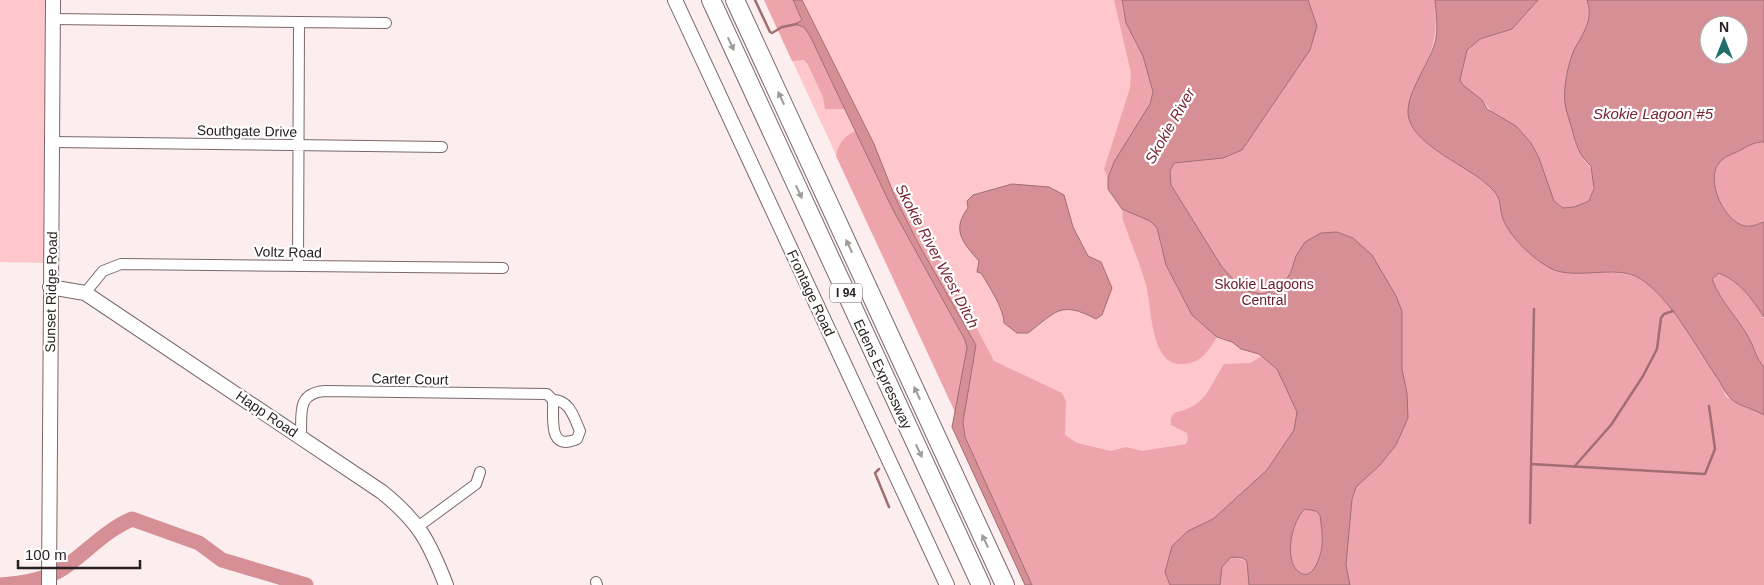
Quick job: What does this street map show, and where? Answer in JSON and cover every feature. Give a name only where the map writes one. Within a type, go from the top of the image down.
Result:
[{"type":"highway","name":"Edens Expressway","points":[[710,0],[981,585]]},
{"type":"highway","name":"Edens Expressway","points":[[735,0],[1005,585]]},
{"type":"street","name":"Sunset Ridge Road","points":[[49,585],[53,0]]},
{"type":"street","name":"Frontage Road","points":[[675,0],[948,585]]},
{"type":"street","points":[[53,19],[386,23]]},
{"type":"street","points":[[298,266],[299,22]]},
{"type":"street","name":"Southgate Drive","points":[[53,142],[442,147]]},
{"type":"street","name":"Voltz Road","points":[[85,293],[103,271],[122,264],[503,268]]},
{"type":"street","name":"Happ Road","points":[[50,287],[85,293],[382,492],[419,526],[434,555],[446,585]]},
{"type":"street","name":"Carter Court","points":[[301,437],[303,404],[312,392],[546,394],[554,400]]},
{"type":"street","points":[[419,526],[476,484],[480,472]]},
{"type":"green space","points":[[0,0],[47,0],[44,263],[0,262]]},
{"type":"green space","name":"Skokie Lagoons Central","points":[[764,0],[1764,0],[1764,585],[1030,585],[983,486],[955,412]]},
{"type":"green space","points":[[764,0],[793,0],[802,20],[796,24],[804,27],[810,36],[845,109],[825,109],[823,97],[807,63],[804,60],[792,61]]},
{"type":"green space","points":[[1114,0],[1122,0],[1127,24],[1150,71],[1152,94],[1145,114],[1108,178],[1104,169],[1130,88],[1131,73]]},
{"type":"green space","points":[[1308,0],[1435,0],[1436,25],[1433,45],[1416,86],[1436,149],[1488,185],[1500,196],[1502,206],[1566,273],[1603,272],[1631,275],[1649,285],[1682,325],[1720,382],[1726,397],[1764,415],[1764,585],[1350,585],[1346,565],[1352,499],[1356,487],[1380,465],[1407,393],[1402,369],[1402,312],[1372,255],[1296,256],[1291,272],[1281,288],[1262,294],[1243,290],[1222,267],[1171,185],[1170,171],[1174,163],[1200,161],[1242,150],[1298,68],[1317,26]]},
{"type":"green space","points":[[1538,0],[1587,0],[1589,11],[1588,22],[1570,63],[1566,85],[1568,102],[1584,161],[1591,169],[1594,179],[1589,201],[1574,207],[1563,208],[1554,201],[1516,126],[1496,116],[1460,80],[1467,50],[1480,39],[1512,29]]},
{"type":"green space","points":[[856,131],[892,208],[965,340],[967,348],[955,412],[836,156],[843,140]]},
{"type":"green space","points":[[1764,142],[1764,222],[1753,226],[1745,226],[1737,223],[1724,209],[1716,189],[1715,170],[1726,157],[1751,145]]},
{"type":"green space","points":[[893,192],[903,193],[910,201],[994,361],[1062,393],[1066,401],[1065,435],[1077,443],[1111,451],[1126,447],[1142,451],[1186,444],[1188,439],[1187,433],[1171,425],[1171,418],[1174,413],[1193,406],[1205,396],[1224,364],[1250,363],[1262,356],[1277,369],[1297,412],[1294,430],[1267,470],[1213,519],[1188,531],[1165,572],[1170,585],[1032,585],[965,437],[963,422],[976,345],[918,243]]},
{"type":"green space","points":[[1122,209],[1150,221],[1157,228],[1161,247],[1192,315],[1217,337],[1200,359],[1183,364],[1172,362],[1164,356],[1158,346],[1154,334],[1146,285],[1123,220]]},
{"type":"green space","points":[[1719,273],[1732,280],[1746,292],[1762,313],[1764,320],[1764,367],[1757,357],[1750,340],[1716,288],[1712,279]]},
{"type":"green space","points":[[1305,509],[1316,511],[1320,515],[1322,530],[1320,555],[1312,571],[1308,574],[1299,572],[1294,566],[1290,550],[1296,522]]},
{"type":"green space","points":[[1231,557],[1247,561],[1249,585],[1220,585],[1222,567]]},
{"type":"water","points":[[793,0],[802,0],[874,144],[895,197],[918,243],[976,345],[963,422],[965,437],[1032,585],[1025,585],[952,427],[967,348],[965,340],[892,208],[810,36],[804,27],[795,24],[802,20]]},
{"type":"water","name":"Skokie River","points":[[1122,0],[1308,0],[1317,26],[1310,50],[1242,150],[1223,158],[1174,163],[1170,171],[1171,185],[1222,267],[1243,290],[1262,294],[1281,288],[1291,272],[1296,256],[1305,242],[1321,233],[1337,232],[1353,238],[1372,255],[1396,296],[1402,311],[1402,369],[1407,393],[1408,418],[1396,445],[1380,465],[1356,487],[1352,499],[1346,565],[1350,585],[1249,585],[1247,561],[1242,558],[1231,557],[1222,567],[1220,585],[1170,585],[1165,572],[1172,546],[1188,531],[1213,519],[1267,470],[1294,430],[1297,412],[1277,369],[1259,354],[1241,349],[1232,342],[1217,337],[1192,315],[1166,265],[1157,228],[1150,221],[1122,209],[1108,189],[1108,178],[1114,162],[1150,104],[1153,92],[1143,56],[1126,23]],"holes":[[[1305,509],[1316,511],[1320,515],[1321,550],[1318,561],[1312,571],[1304,574],[1299,572],[1291,559],[1291,540],[1300,514]]]},
{"type":"water","name":"Skokie Lagoon #5","points":[[1435,0],[1538,0],[1512,29],[1480,39],[1467,50],[1460,80],[1463,85],[1482,100],[1487,109],[1516,126],[1531,143],[1539,158],[1554,201],[1563,208],[1574,207],[1589,201],[1594,188],[1591,166],[1581,154],[1577,145],[1566,110],[1565,97],[1565,83],[1570,62],[1588,20],[1589,7],[1587,0],[1764,0],[1764,142],[1751,145],[1723,159],[1715,170],[1714,179],[1719,199],[1730,217],[1737,223],[1745,226],[1753,226],[1764,222],[1764,317],[1750,297],[1733,281],[1719,273],[1712,279],[1720,296],[1750,340],[1757,357],[1764,367],[1764,415],[1733,401],[1673,311],[1651,286],[1629,274],[1618,272],[1560,272],[1543,264],[1523,247],[1506,226],[1498,198],[1493,190],[1480,179],[1432,147],[1414,129],[1409,119],[1410,100],[1433,47],[1437,24]]},
{"type":"water","points":[[1012,184],[1049,187],[1064,195],[1073,227],[1088,256],[1101,262],[1112,288],[1102,315],[1096,319],[1074,310],[1059,311],[1052,314],[1028,333],[1017,333],[1004,323],[1002,311],[996,298],[981,273],[977,272],[979,261],[961,236],[960,223],[968,208],[967,201],[973,195]]},
{"type":"waterway","points":[[755,0],[770,32],[772,33],[782,27],[797,24]]},
{"type":"waterway","points":[[1530,523],[1534,309]]},
{"type":"waterway","points":[[1574,467],[1611,425],[1643,376],[1657,349],[1661,318],[1664,314],[1673,311]]},
{"type":"waterway","points":[[1531,464],[1705,474],[1715,449],[1709,406]]},
{"type":"waterway","points":[[879,469],[875,473],[889,507]]},
{"type":"waterway","points":[[1,585],[34,580],[58,571],[114,529],[132,519],[199,543],[222,560],[306,585]]},
{"type":"water label","name":"Skokie River West Ditch","points":[[937,256]]}]
